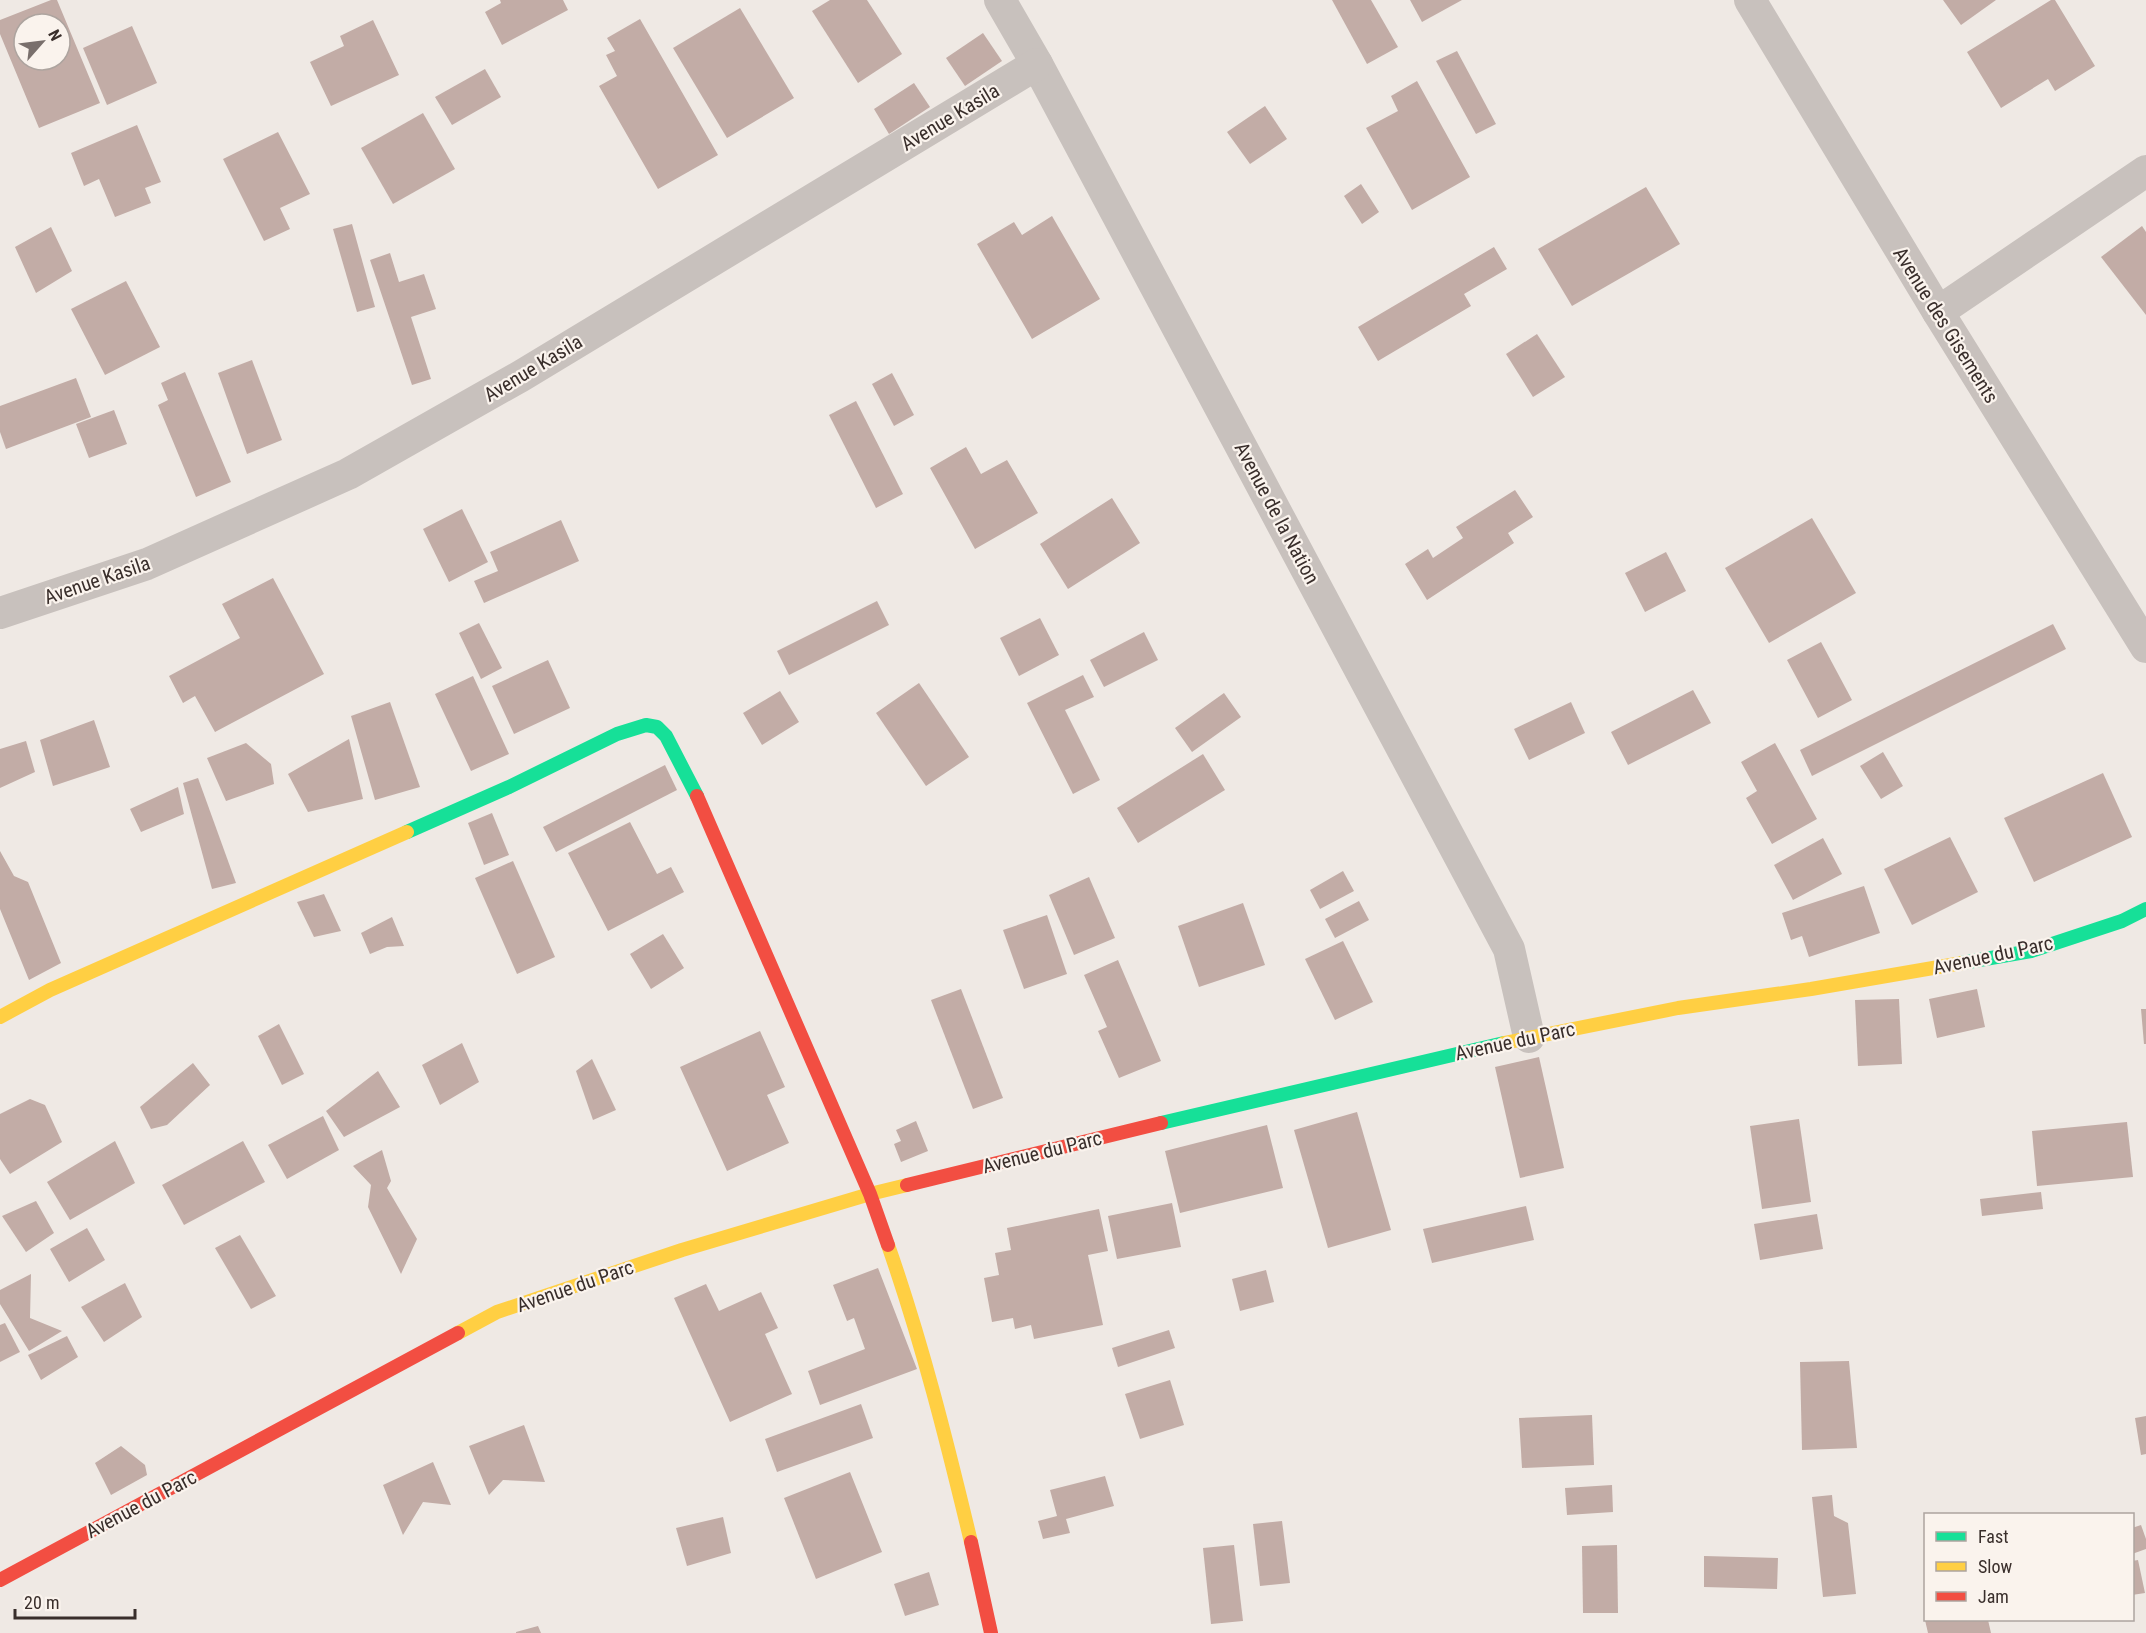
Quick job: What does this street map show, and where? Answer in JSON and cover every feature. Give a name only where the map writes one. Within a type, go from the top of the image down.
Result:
[{"type":"street","name":"Avenue de la Nation","points":[[1000,0],[1037,64],[1509,948],[1528,1037]]},
{"type":"street","name":"Avenue des Gisements","points":[[1750,0],[1938,312],[2146,647]]},
{"type":"street","name":"Avenue Kasila","points":[[0,613],[147,564],[348,474],[521,376],[1037,64]]},
{"type":"street","points":[[1938,312],[2146,171]]},
{"type":"street","points":[[0,1017],[50,990],[509,787],[617,734],[646,725],[657,727],[666,736],[689,778],[870,1194],[907,1299],[937,1402],[992,1633]]},
{"type":"street","name":"Avenue du Parc","points":[[0,1580],[497,1312],[682,1250],[870,1194],[1242,1103],[1528,1037],[1678,1008],[1811,989],[2031,951],[2122,921],[2146,909]]},
{"type":"building","points":[[51,0],[57,0],[62,12],[20,12]]},
{"type":"building","points":[[500,0],[563,0],[568,10],[502,45],[485,12],[501,3]]},
{"type":"building","points":[[830,0],[867,0],[902,54],[858,83],[812,11]]},
{"type":"building","points":[[1332,0],[1371,0],[1398,47],[1367,64]]},
{"type":"building","points":[[1410,0],[1462,0],[1422,22]]},
{"type":"building","points":[[1943,0],[1996,0],[1961,25]]},
{"type":"building","points":[[2051,0],[2055,0],[2095,66],[2055,91],[2048,79],[2001,108],[1967,52]]},
{"type":"building","points":[[740,8],[794,98],[727,138],[673,48]]},
{"type":"building","points":[[12,15],[12,63],[0,34],[0,20]]},
{"type":"building","points":[[640,19],[718,155],[658,189],[599,86],[617,76],[606,55],[615,51],[607,38]]},
{"type":"building","points":[[373,20],[399,75],[331,106],[310,62],[344,46],[340,36]]},
{"type":"building","points":[[132,26],[157,83],[107,105],[83,48]]},
{"type":"building","points":[[983,33],[1002,61],[965,86],[946,58]]},
{"type":"building","points":[[72,36],[100,103],[39,128],[16,72],[72,72]]},
{"type":"building","points":[[1457,51],[1496,124],[1476,134],[1436,61]]},
{"type":"building","points":[[485,69],[501,97],[452,125],[435,97]]},
{"type":"building","points":[[1417,81],[1470,177],[1412,210],[1366,128],[1398,111],[1391,96]]},
{"type":"building","points":[[914,83],[930,107],[889,134],[874,109]]},
{"type":"building","points":[[1265,106],[1287,139],[1250,164],[1227,132]]},
{"type":"building","points":[[423,113],[455,169],[393,204],[361,148]]},
{"type":"building","points":[[137,125],[161,182],[145,188],[151,203],[115,217],[99,179],[84,186],[71,153]]},
{"type":"building","points":[[278,132],[310,194],[280,208],[290,229],[264,241],[223,159]]},
{"type":"building","points":[[1361,184],[1379,212],[1362,224],[1344,196]]},
{"type":"building","points":[[1646,187],[1680,244],[1572,306],[1538,249]]},
{"type":"building","points":[[1052,216],[1100,299],[1032,339],[977,244],[1014,222],[1022,235]]},
{"type":"building","points":[[352,224],[375,307],[357,312],[333,229]]},
{"type":"building","points":[[2142,226],[2146,232],[2146,315],[2101,257]]},
{"type":"building","points":[[51,227],[72,271],[36,293],[15,247]]},
{"type":"building","points":[[1494,247],[1507,269],[1464,294],[1471,306],[1378,361],[1358,327]]},
{"type":"building","points":[[390,253],[399,282],[424,274],[436,309],[411,317],[431,379],[412,385],[370,260]]},
{"type":"building","points":[[126,281],[160,347],[105,375],[71,309]]},
{"type":"building","points":[[1537,334],[1565,377],[1533,397],[1506,354]]},
{"type":"building","points":[[252,360],[282,440],[247,454],[218,373]]},
{"type":"building","points":[[185,372],[231,482],[196,497],[158,405],[168,400],[161,383]]},
{"type":"building","points":[[892,373],[914,415],[894,426],[872,384]]},
{"type":"building","points":[[76,378],[91,417],[6,449],[0,432],[0,406]]},
{"type":"building","points":[[856,401],[903,494],[876,508],[829,415]]},
{"type":"building","points":[[114,410],[127,444],[89,458],[76,424]]},
{"type":"building","points":[[966,447],[981,474],[1007,460],[1038,513],[975,549],[930,468]]},
{"type":"building","points":[[1515,490],[1533,517],[1508,533],[1514,543],[1427,600],[1405,564],[1428,549],[1433,558],[1463,538],[1456,527]]},
{"type":"building","points":[[1112,498],[1140,543],[1068,589],[1040,544]]},
{"type":"building","points":[[462,509],[488,562],[449,582],[423,529]]},
{"type":"building","points":[[1812,518],[1856,593],[1769,643],[1725,568]]},
{"type":"building","points":[[561,520],[579,561],[484,603],[474,581],[498,571],[490,552]]},
{"type":"building","points":[[1666,552],[1686,591],[1645,612],[1625,573]]},
{"type":"building","points":[[273,578],[324,674],[215,732],[195,696],[183,703],[169,676],[240,638],[222,604]]},
{"type":"building","points":[[877,601],[889,625],[789,675],[777,651]]},
{"type":"building","points":[[1040,618],[1059,655],[1019,676],[1000,638]]},
{"type":"building","points":[[479,623],[502,668],[481,679],[459,633]]},
{"type":"building","points":[[2053,624],[2066,649],[1812,776],[1800,750]]},
{"type":"building","points":[[1144,632],[1158,660],[1104,687],[1090,660]]},
{"type":"building","points":[[1821,642],[1852,700],[1818,718],[1787,660]]},
{"type":"building","points":[[548,660],[570,708],[514,734],[492,686]]},
{"type":"building","points":[[1083,675],[1094,697],[1065,710],[1100,780],[1073,794],[1027,703]]},
{"type":"building","points":[[473,676],[509,754],[471,771],[435,694]]},
{"type":"building","points":[[919,683],[969,757],[926,786],[876,713]]},
{"type":"building","points":[[1693,690],[1711,723],[1628,765],[1611,732]]},
{"type":"building","points":[[780,691],[799,722],[762,745],[743,713]]},
{"type":"building","points":[[1224,693],[1241,717],[1192,752],[1175,728]]},
{"type":"building","points":[[390,702],[420,787],[375,800],[351,716]]},
{"type":"building","points":[[1571,702],[1585,733],[1529,760],[1514,729]]},
{"type":"building","points":[[94,720],[110,767],[53,786],[40,740]]},
{"type":"building","points":[[349,739],[363,799],[308,812],[288,774]]},
{"type":"building","points":[[26,741],[35,772],[0,788],[0,749]]},
{"type":"building","points":[[246,743],[271,764],[274,784],[226,801],[207,758]]},
{"type":"building","points":[[1775,743],[1817,819],[1772,844],[1746,798],[1757,791],[1741,762]]},
{"type":"building","points":[[1883,752],[1903,786],[1881,799],[1860,766]]},
{"type":"building","points":[[1203,754],[1225,790],[1138,843],[1117,808]]},
{"type":"building","points":[[665,765],[677,790],[556,852],[543,827]]},
{"type":"building","points":[[2103,773],[2132,837],[2034,882],[2004,818]]},
{"type":"building","points":[[198,778],[236,883],[212,889],[183,783]]},
{"type":"building","points":[[178,787],[184,814],[141,832],[130,809]]},
{"type":"building","points":[[492,813],[509,855],[484,865],[468,823]]},
{"type":"building","points":[[630,822],[657,874],[671,867],[684,892],[608,931],[568,853]]},
{"type":"building","points":[[1950,837],[1978,892],[1912,925],[1884,869]]},
{"type":"building","points":[[1823,838],[1842,874],[1793,900],[1774,865]]},
{"type":"building","points":[[0,851],[14,876],[28,882],[61,963],[29,980],[0,909]]},
{"type":"building","points":[[513,861],[555,957],[517,974],[475,878]]},
{"type":"building","points":[[1343,871],[1354,891],[1320,909],[1310,890]]},
{"type":"building","points":[[1089,877],[1115,938],[1074,955],[1049,895]]},
{"type":"building","points":[[1864,886],[1880,933],[1809,957],[1802,936],[1791,940],[1782,913]]},
{"type":"building","points":[[324,894],[341,931],[314,937],[297,902]]},
{"type":"building","points":[[1359,901],[1369,920],[1335,938],[1325,919]]},
{"type":"building","points":[[1243,903],[1265,965],[1199,987],[1178,926]]},
{"type":"building","points":[[1047,915],[1067,974],[1024,989],[1003,930]]},
{"type":"building","points":[[392,917],[404,946],[387,947],[370,954],[361,933]]},
{"type":"building","points":[[663,934],[684,968],[651,989],[630,954]]},
{"type":"building","points":[[1343,941],[1373,1002],[1335,1020],[1305,959]]},
{"type":"building","points":[[1118,960],[1161,1061],[1119,1078],[1098,1031],[1107,1027],[1084,975]]},
{"type":"building","points":[[961,989],[1003,1098],[973,1109],[931,1000]]},
{"type":"building","points":[[1977,989],[1985,1027],[1937,1038],[1929,999]]},
{"type":"building","points":[[1899,999],[1902,1064],[1858,1066],[1855,1000]]},
{"type":"building","points":[[2141,1009],[2146,1009],[2146,1044],[2144,1044]]},
{"type":"building","points":[[279,1024],[304,1074],[282,1085],[258,1036]]},
{"type":"building","points":[[760,1031],[785,1087],[767,1095],[789,1143],[727,1171],[680,1067]]},
{"type":"building","points":[[462,1043],[479,1082],[440,1105],[422,1065]]},
{"type":"building","points":[[1539,1057],[1564,1168],[1520,1178],[1495,1067]]},
{"type":"building","points":[[592,1059],[616,1110],[593,1120],[576,1071]]},
{"type":"building","points":[[193,1063],[210,1085],[167,1125],[151,1129],[140,1107]]},
{"type":"building","points":[[378,1071],[400,1107],[344,1137],[326,1111]]},
{"type":"building","points":[[30,1099],[45,1105],[62,1142],[10,1174],[0,1159],[0,1114]]},
{"type":"building","points":[[1357,1112],[1391,1230],[1328,1248],[1294,1130]]},
{"type":"building","points":[[323,1116],[339,1150],[287,1179],[268,1145]]},
{"type":"building","points":[[1799,1119],[1811,1202],[1762,1209],[1750,1126]]},
{"type":"building","points":[[916,1121],[928,1151],[901,1162],[894,1144],[901,1141],[896,1130]]},
{"type":"building","points":[[2127,1122],[2133,1177],[2037,1186],[2032,1131]]},
{"type":"building","points":[[1267,1125],[1283,1188],[1180,1213],[1165,1151]]},
{"type":"building","points":[[115,1141],[135,1183],[70,1220],[47,1182]]},
{"type":"building","points":[[243,1141],[265,1182],[184,1225],[162,1185]]},
{"type":"building","points":[[382,1150],[391,1181],[387,1188],[417,1239],[401,1274],[368,1207],[371,1185],[353,1166]]},
{"type":"building","points":[[2041,1192],[2043,1209],[1982,1216],[1980,1199]]},
{"type":"building","points":[[36,1201],[54,1233],[26,1252],[2,1216]]},
{"type":"building","points":[[1172,1203],[1181,1247],[1117,1259],[1108,1216]]},
{"type":"building","points":[[1526,1206],[1534,1240],[1432,1263],[1423,1229]]},
{"type":"building","points":[[1099,1209],[1108,1251],[1088,1255],[1103,1325],[1034,1339],[1031,1325],[1015,1329],[1013,1318],[992,1322],[984,1278],[999,1275],[995,1253],[1011,1250],[1007,1228]]},
{"type":"building","points":[[1817,1214],[1823,1249],[1760,1260],[1754,1224]]},
{"type":"building","points":[[87,1228],[105,1260],[69,1282],[50,1249]]},
{"type":"building","points":[[240,1235],[276,1296],[251,1309],[215,1248]]},
{"type":"building","points":[[878,1268],[917,1369],[820,1405],[808,1371],[865,1349],[854,1318],[847,1321],[833,1285]]},
{"type":"building","points":[[1266,1270],[1274,1302],[1240,1311],[1232,1279]]},
{"type":"building","points":[[31,1274],[30,1318],[62,1331],[29,1351],[0,1304],[0,1290]]},
{"type":"building","points":[[125,1283],[142,1317],[104,1342],[81,1307]]},
{"type":"building","points":[[706,1284],[719,1311],[761,1292],[778,1328],[765,1334],[792,1394],[730,1422],[674,1298]]},
{"type":"building","points":[[5,1323],[20,1352],[0,1362],[0,1325]]},
{"type":"building","points":[[1169,1330],[1175,1348],[1118,1367],[1112,1348]]},
{"type":"building","points":[[67,1336],[78,1357],[41,1380],[28,1355]]},
{"type":"building","points":[[1849,1361],[1857,1448],[1802,1450],[1800,1362]]},
{"type":"building","points":[[1170,1380],[1184,1425],[1140,1439],[1125,1394]]},
{"type":"building","points":[[861,1404],[873,1438],[777,1472],[765,1439]]},
{"type":"building","points":[[1592,1415],[1594,1465],[1522,1468],[1519,1418]]},
{"type":"building","points":[[2146,1416],[2146,1454],[2141,1455],[2135,1418]]},
{"type":"building","points":[[524,1425],[545,1482],[503,1480],[489,1495],[469,1446]]},
{"type":"building","points":[[121,1446],[145,1465],[147,1475],[111,1495],[95,1463]]},
{"type":"building","points":[[433,1462],[451,1505],[423,1502],[403,1535],[383,1485]]},
{"type":"building","points":[[850,1472],[882,1552],[816,1579],[784,1498]]},
{"type":"building","points":[[1105,1476],[1114,1506],[1066,1519],[1070,1533],[1043,1539],[1038,1521],[1057,1516],[1050,1490]]},
{"type":"building","points":[[1612,1485],[1613,1512],[1567,1515],[1565,1488]]},
{"type":"building","points":[[1832,1495],[1834,1516],[1848,1523],[1856,1594],[1823,1597],[1812,1497]]},
{"type":"building","points":[[723,1517],[731,1553],[687,1566],[676,1528]]},
{"type":"building","points":[[1282,1521],[1290,1583],[1260,1586],[1253,1524]]},
{"type":"building","points":[[2141,1525],[2146,1539],[2146,1549],[2134,1553],[2134,1527]]},
{"type":"building","points":[[1234,1545],[1243,1621],[1211,1624],[1203,1548]]},
{"type":"building","points":[[1617,1545],[1618,1613],[1583,1613],[1582,1546]]},
{"type":"building","points":[[1704,1556],[1778,1558],[1777,1589],[1704,1587]]},
{"type":"building","points":[[2138,1560],[2145,1593],[2134,1595],[2134,1561]]},
{"type":"building","points":[[929,1572],[939,1605],[905,1616],[894,1584]]},
{"type":"building","points":[[1925,1621],[1988,1621],[1991,1633],[1928,1633]]},
{"type":"building","points":[[538,1626],[541,1633],[516,1633],[516,1632]]},
{"type":"traffic: fast","points":[[407,832],[509,787],[617,734],[646,725],[657,727],[666,736],[697,796]]},
{"type":"traffic: fast","points":[[1962,963],[2031,951],[2122,921],[2146,909]]},
{"type":"traffic: fast","points":[[1161,1123],[1504,1043]]},
{"type":"traffic: slow","points":[[0,1017],[50,990],[407,832]]},
{"type":"traffic: slow","points":[[1504,1043],[1678,1008],[1811,989],[1962,963]]},
{"type":"traffic: slow","points":[[458,1333],[497,1312],[682,1250],[907,1185]]},
{"type":"traffic: slow","points":[[888,1245],[923,1355],[971,1542]]},
{"type":"traffic: jam","points":[[697,796],[870,1194],[888,1245]]},
{"type":"traffic: jam","points":[[907,1185],[1161,1123]]},
{"type":"traffic: jam","points":[[0,1580],[458,1333]]},
{"type":"traffic: jam","points":[[971,1542],[991,1633]]}]
